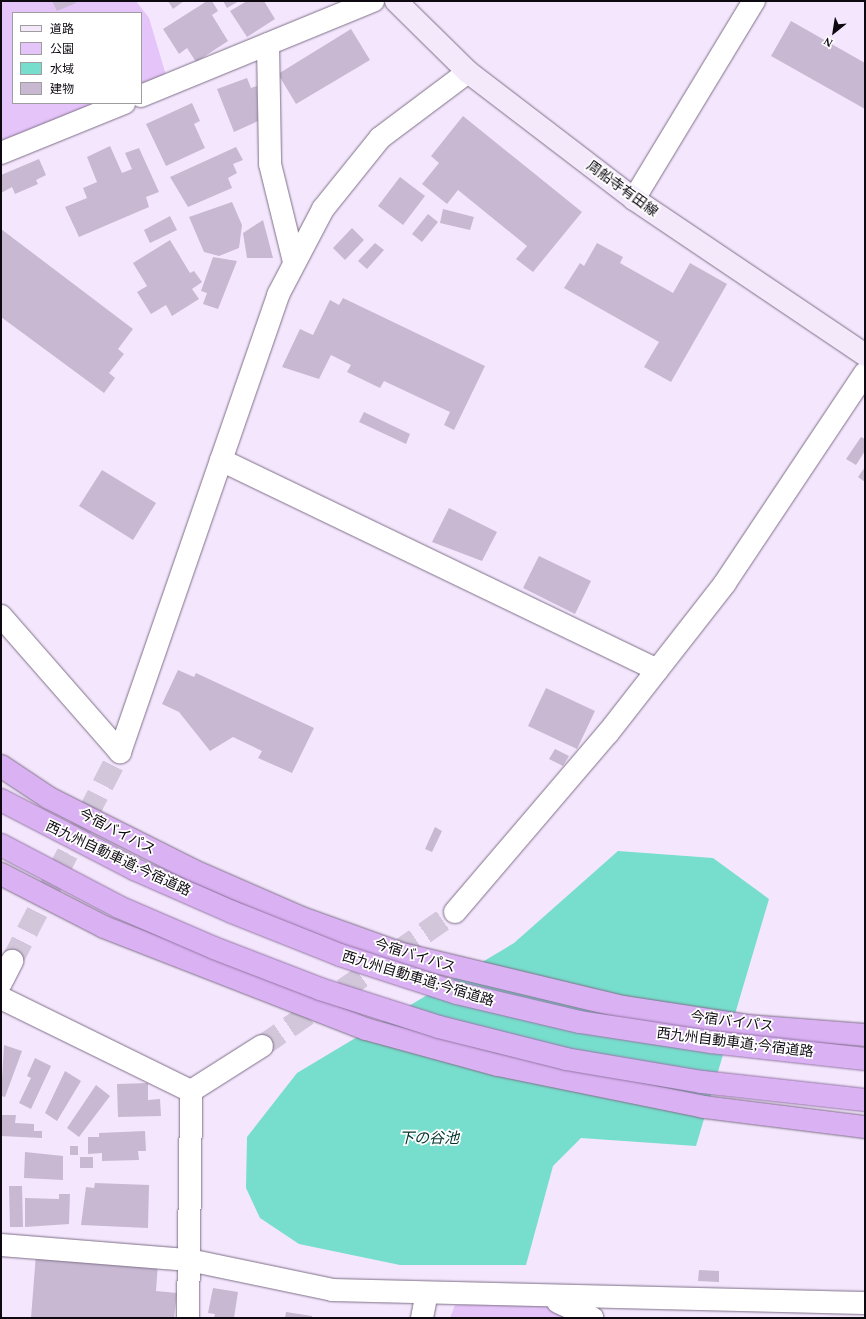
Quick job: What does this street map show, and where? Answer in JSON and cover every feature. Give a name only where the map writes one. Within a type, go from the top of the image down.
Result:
[{"type":"highway","name":"今宿バイパス","points":[[1,766],[49,798],[192,870],[302,918],[402,954],[624,1007],[748,1026],[865,1035]]},
{"type":"highway","name":"西九州自動車道;今宿道路","points":[[1,800],[134,869],[232,912],[340,956],[457,993],[580,1022],[711,1042],[865,1059]]},
{"type":"highway","points":[[1,845],[119,907],[214,948],[320,989],[439,1027],[589,1062],[702,1082],[865,1100]]},
{"type":"highway","points":[[1,874],[104,928],[366,1029],[498,1065],[704,1107],[865,1127]]},
{"type":"main road","name":"周船寺有田線","points":[[396,1],[468,72],[634,199],[865,355]]},
{"type":"street","points":[[142,96],[373,1]]},
{"type":"street","points":[[634,199],[754,1]]},
{"type":"street","points":[[268,44],[270,164],[294,262]]},
{"type":"street","points":[[1,616],[120,752],[278,295],[294,262],[323,209],[380,138],[468,72]]},
{"type":"street","points":[[1,154],[122,104]]},
{"type":"street","points":[[455,912],[657,670],[725,584],[865,373]]},
{"type":"street","points":[[221,460],[657,670]]},
{"type":"street","points":[[1,983],[12,961]]},
{"type":"street","points":[[1,998],[191,1091]]},
{"type":"street","points":[[191,1091],[262,1046]]},
{"type":"street","points":[[188,1318],[191,1091]]},
{"type":"street","points":[[1,1246],[189,1260],[332,1290],[548,1297],[865,1303]]},
{"type":"street","points":[[422,1318],[427,1292]]},
{"type":"street","points":[[548,1297],[594,1318]]},
{"type":"green space","points":[[6,1],[136,1],[149,18],[169,85],[142,96],[142,12],[12,12],[12,104],[122,104],[1,153],[1,3]]},
{"type":"green space","points":[[455,1305],[559,1305],[577,1318],[450,1318]]},
{"type":"water","name":"下の谷池","points":[[618,851],[713,858],[769,899],[696,1146],[581,1138],[553,1166],[526,1265],[400,1265],[299,1244],[260,1218],[246,1188],[247,1137],[297,1073],[514,943]]},
{"type":"building","points":[[52,1],[75,1],[76,3],[57,11]]},
{"type":"building","points":[[168,1],[184,1],[173,9]]},
{"type":"building","points":[[207,1],[212,1],[218,11],[212,15],[228,41],[196,62],[187,48],[179,54],[163,29]]},
{"type":"building","points":[[223,1],[239,1],[227,8]]},
{"type":"building","points":[[247,1],[264,1],[275,19],[247,37],[230,11]]},
{"type":"building","points":[[791,21],[865,63],[865,109],[771,56]]},
{"type":"building","points":[[351,29],[370,60],[296,104],[278,74]]},
{"type":"building","points":[[247,78],[251,88],[257,86],[258,121],[234,132],[217,89]]},
{"type":"building","points":[[192,103],[200,121],[194,124],[205,148],[166,166],[146,124]]},
{"type":"building","points":[[463,116],[582,212],[533,272],[516,259],[527,246],[458,190],[447,204],[422,184],[439,163],[431,156]]},
{"type":"building","points":[[110,146],[122,173],[132,169],[125,153],[139,148],[159,192],[146,197],[149,207],[79,237],[65,207],[87,198],[83,188],[97,182],[87,157]]},
{"type":"building","points":[[236,147],[243,160],[233,164],[237,173],[228,178],[232,188],[188,207],[170,177]]},
{"type":"building","points":[[39,159],[46,175],[36,180],[38,184],[15,194],[12,187],[1,193],[1,175]]},
{"type":"building","points":[[400,177],[425,196],[403,225],[378,206]]},
{"type":"building","points":[[232,202],[242,225],[239,248],[219,256],[204,252],[189,217]]},
{"type":"building","points":[[443,209],[474,217],[470,230],[440,223]]},
{"type":"building","points":[[428,214],[438,222],[422,242],[412,234]]},
{"type":"building","points":[[170,216],[177,230],[150,243],[144,230]]},
{"type":"building","points":[[263,220],[273,258],[247,258],[243,233]]},
{"type":"building","points":[[352,228],[364,240],[345,260],[333,248]]},
{"type":"building","points":[[1,229],[133,329],[118,349],[124,354],[109,373],[115,378],[104,393],[1,317]]},
{"type":"building","points":[[170,240],[190,273],[194,271],[202,282],[192,289],[199,299],[172,316],[166,305],[151,314],[137,292],[147,286],[133,263]]},
{"type":"building","points":[[375,243],[384,250],[367,269],[358,261]]},
{"type":"building","points":[[597,243],[623,257],[620,263],[673,293],[690,263],[727,284],[671,382],[644,367],[659,342],[564,288],[580,263],[584,266]]},
{"type":"building","points":[[213,257],[237,261],[218,309],[203,304],[207,293],[201,291]]},
{"type":"building","points":[[343,298],[485,366],[454,430],[444,425],[450,412],[384,381],[380,388],[347,372],[351,365],[331,355],[319,379],[282,367],[300,329],[313,335],[330,300],[339,305]]},
{"type":"building","points":[[364,412],[410,434],[406,444],[359,422]]},
{"type":"building","points":[[861,437],[865,439],[865,451],[856,465],[846,459]]},
{"type":"building","points":[[865,467],[865,482],[858,477]]},
{"type":"building","points":[[102,470],[156,503],[133,540],[79,506]]},
{"type":"building","points":[[449,508],[497,532],[482,561],[432,542]]},
{"type":"building","points":[[539,556],[591,581],[575,614],[523,588]]},
{"type":"building","points":[[178,670],[194,677],[196,673],[314,728],[292,773],[258,758],[262,751],[233,737],[210,751],[179,712],[162,704]]},
{"type":"building","points":[[546,688],[595,711],[577,749],[528,726]]},
{"type":"building","points":[[555,749],[569,756],[563,766],[549,759]]},
{"type":"building","points":[[435,827],[442,831],[432,852],[425,849]]},
{"type":"building","points":[[4,1045],[22,1051],[5,1097],[1,1096]]},
{"type":"building","points":[[35,1058],[51,1066],[31,1109],[19,1103],[31,1078],[27,1076]]},
{"type":"building","points":[[65,1071],[81,1081],[57,1121],[45,1113]]},
{"type":"building","points":[[148,1083],[148,1100],[160,1099],[161,1116],[118,1117],[117,1084]]},
{"type":"building","points":[[96,1085],[110,1096],[79,1137],[67,1128]]},
{"type":"building","points":[[1,1115],[16,1115],[15,1123],[34,1124],[34,1131],[42,1131],[42,1138],[1,1136]]},
{"type":"building","points":[[145,1131],[146,1151],[138,1151],[139,1160],[102,1161],[102,1153],[88,1154],[88,1137],[99,1137],[99,1133]]},
{"type":"building","points":[[70,1146],[78,1146],[78,1155],[70,1155]]},
{"type":"building","points":[[25,1152],[63,1156],[63,1180],[24,1178]]},
{"type":"building","points":[[80,1157],[93,1157],[93,1168],[80,1168]]},
{"type":"building","points":[[95,1183],[149,1185],[148,1228],[81,1225],[86,1187],[94,1188]]},
{"type":"building","points":[[9,1186],[22,1186],[23,1227],[10,1227]]},
{"type":"building","points":[[59,1194],[70,1194],[69,1224],[25,1227],[25,1198],[59,1199]]},
{"type":"building","points":[[36,1254],[158,1263],[156,1291],[177,1293],[174,1318],[31,1318]]},
{"type":"building","points":[[699,1270],[719,1271],[719,1282],[698,1281]]},
{"type":"building","points":[[213,1288],[238,1292],[234,1318],[214,1318],[215,1314],[208,1313]]},
{"type":"building","points":[[286,1312],[312,1316],[312,1318],[285,1318]]},
{"type":"tunnel","points":[[12,961],[120,752]]},
{"type":"tunnel","points":[[262,1046],[455,912]]}]
